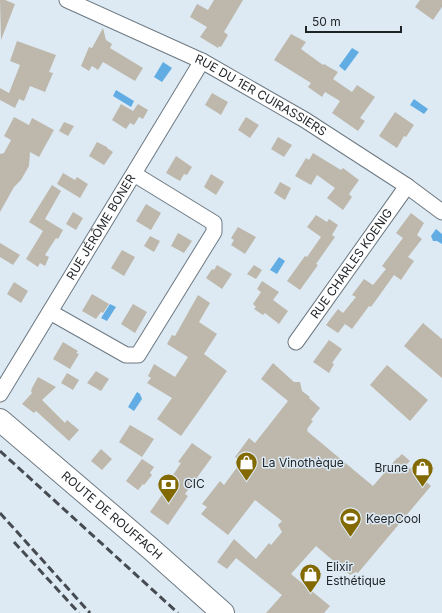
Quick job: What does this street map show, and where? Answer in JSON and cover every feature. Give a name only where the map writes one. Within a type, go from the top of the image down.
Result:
[{"type":"main road","name":"ROUTE DE ROUFFACH","points":[[0,420],[151,549],[223,613]]},
{"type":"street","name":"RUE DU 1ER CUIRASSIERS","points":[[67,0],[202,61],[305,120],[407,186],[442,212]]},
{"type":"street","name":"RUE JÉRÔME BONER","points":[[0,394],[202,61]]},
{"type":"street","points":[[50,312],[126,356],[138,355],[214,232],[214,223],[134,174]]},
{"type":"street","name":"RUE CHARLES KOENIG","points":[[296,342],[407,186]]},
{"type":"water","points":[[352,48],[359,52],[345,71],[339,66]]},
{"type":"water","points":[[163,62],[172,68],[162,82],[154,77]]},
{"type":"water","points":[[116,90],[134,101],[131,107],[113,96]]},
{"type":"water","points":[[414,99],[428,109],[424,114],[410,105]]},
{"type":"water","points":[[436,229],[442,234],[442,244],[437,241],[433,241],[431,236]]},
{"type":"water","points":[[279,257],[285,261],[277,274],[270,270]]},
{"type":"water","points":[[110,304],[116,307],[107,321],[101,318]]},
{"type":"water","points":[[137,392],[140,394],[142,399],[134,411],[128,407]]},
{"type":"building","points":[[0,0],[5,0],[15,4],[1,40]]},
{"type":"building","points":[[214,0],[243,0],[224,32],[228,35],[221,47],[219,46],[218,48],[200,37],[207,27],[190,17],[197,4],[208,10]]},
{"type":"building","points":[[420,0],[442,0],[442,7],[433,20],[415,7]]},
{"type":"building","points":[[103,28],[106,40],[112,44],[110,48],[143,68],[135,81],[103,62],[98,70],[92,66],[89,71],[81,66],[89,47],[92,48]]},
{"type":"building","points":[[291,34],[306,42],[301,49],[323,65],[324,64],[338,72],[333,79],[352,92],[357,85],[375,97],[360,118],[365,121],[358,131],[332,113],[340,101],[325,92],[322,97],[308,87],[311,83],[274,60]]},
{"type":"building","points":[[17,41],[56,55],[49,72],[53,73],[45,92],[30,86],[24,101],[19,99],[15,108],[0,100],[0,88],[9,93],[20,65],[10,61]]},
{"type":"building","points":[[212,93],[228,102],[221,115],[205,105]]},
{"type":"building","points":[[121,104],[133,111],[138,104],[148,110],[143,119],[139,117],[134,125],[130,123],[126,129],[112,120]]},
{"type":"building","points":[[395,112],[414,125],[406,137],[404,136],[397,148],[379,136]]},
{"type":"building","points":[[14,117],[29,125],[32,118],[54,130],[39,157],[30,152],[29,166],[21,180],[14,187],[0,212],[0,154],[4,153],[11,140],[4,136]]},
{"type":"building","points":[[246,117],[259,125],[250,138],[238,130]]},
{"type":"building","points":[[64,122],[74,126],[68,136],[59,131]]},
{"type":"building","points":[[278,137],[292,145],[284,157],[271,149]]},
{"type":"building","points":[[97,142],[113,152],[104,165],[89,156]]},
{"type":"building","points":[[313,153],[341,170],[343,168],[359,180],[349,194],[352,197],[343,210],[327,198],[335,188],[317,175],[311,185],[295,176],[306,158],[309,160]]},
{"type":"building","points":[[176,156],[192,167],[187,175],[184,174],[180,181],[166,173]]},
{"type":"building","points":[[63,173],[75,180],[77,177],[88,184],[80,198],[57,184]]},
{"type":"building","points":[[211,174],[224,182],[216,195],[204,187]]},
{"type":"building","points":[[280,182],[291,188],[285,200],[274,193]]},
{"type":"building","points":[[52,185],[61,191],[45,219],[63,230],[58,239],[56,238],[45,255],[49,257],[45,266],[40,263],[38,267],[26,259],[43,231],[29,222]]},
{"type":"building","points":[[146,204],[161,213],[151,230],[136,221]]},
{"type":"building","points":[[73,212],[83,218],[76,230],[66,224]]},
{"type":"building","points":[[411,213],[424,223],[417,235],[422,239],[408,257],[414,261],[401,280],[394,275],[371,307],[369,306],[352,329],[345,324],[338,333],[326,325],[338,309],[343,313],[356,297],[352,295],[364,279],[373,285],[386,269],[382,266],[403,238],[396,233]]},
{"type":"building","points":[[316,215],[327,222],[329,219],[338,225],[332,235],[335,237],[316,264],[318,265],[300,290],[287,281],[321,237],[307,227]]},
{"type":"building","points":[[238,227],[256,237],[245,254],[231,245],[234,240],[231,238]]},
{"type":"building","points":[[178,233],[192,241],[184,253],[171,246]]},
{"type":"building","points":[[150,236],[160,241],[154,252],[144,246]]},
{"type":"building","points":[[0,243],[20,255],[13,265],[0,257]]},
{"type":"building","points":[[122,250],[135,257],[124,276],[111,268]]},
{"type":"building","points":[[217,265],[232,274],[222,289],[206,278],[212,269],[214,270]]},
{"type":"building","points":[[254,265],[262,270],[256,279],[247,274]]},
{"type":"building","points":[[262,281],[279,292],[273,300],[288,311],[279,324],[265,313],[263,315],[254,309],[256,307],[253,304],[261,292],[257,289]]},
{"type":"building","points":[[14,282],[28,291],[21,303],[7,294]]},
{"type":"building","points":[[92,294],[109,304],[103,313],[101,312],[96,319],[82,311]]},
{"type":"building","points":[[198,295],[210,303],[199,322],[217,334],[204,354],[227,371],[181,436],[157,419],[172,398],[147,383],[151,378],[148,376],[154,364],[175,377],[188,357],[167,344],[172,335],[175,336]]},
{"type":"building","points":[[133,304],[147,312],[135,333],[121,324]]},
{"type":"building","points":[[423,323],[442,339],[442,378],[404,346]]},
{"type":"building","points":[[329,340],[342,349],[332,363],[334,364],[329,373],[313,362]]},
{"type":"building","points":[[63,342],[78,351],[76,353],[79,354],[70,369],[53,359]]},
{"type":"building","points":[[273,363],[294,382],[300,382],[302,391],[320,408],[311,420],[313,421],[307,431],[373,486],[402,454],[410,461],[406,465],[431,486],[358,573],[356,572],[350,575],[316,546],[291,574],[330,606],[324,613],[266,613],[282,595],[236,558],[227,569],[217,562],[234,539],[256,559],[269,543],[271,545],[282,532],[278,525],[282,521],[255,500],[228,535],[201,514],[207,507],[202,504],[220,481],[224,485],[241,462],[235,457],[249,438],[255,443],[288,401],[261,379]]},
{"type":"building","points":[[387,365],[428,400],[410,421],[370,385]]},
{"type":"building","points":[[96,371],[109,379],[101,391],[87,383]]},
{"type":"building","points":[[67,373],[79,380],[73,390],[61,383]]},
{"type":"building","points":[[38,377],[56,387],[42,400],[65,423],[67,420],[79,430],[69,441],[36,411],[34,413],[22,404],[32,393],[32,388]]},
{"type":"building","points":[[130,425],[154,439],[142,457],[119,442]]},
{"type":"building","points":[[192,443],[212,457],[185,494],[188,496],[168,525],[150,512],[175,476],[173,475],[181,463],[178,462]]},
{"type":"building","points":[[101,449],[112,459],[102,470],[91,461]]},
{"type":"building","points":[[142,459],[154,467],[150,473],[152,475],[138,490],[126,481]]},
{"type":"railway","points":[[0,451],[178,613]]},
{"type":"railway","points":[[0,513],[90,613]]},
{"type":"railway","points":[[14,542],[79,613]]},
{"type":"place","name":"La Vinothèque","points":[[247,482]]},
{"type":"place","name":"Brune","points":[[423,488]]},
{"type":"place","name":"CIC","points":[[169,504]]},
{"type":"place","name":"KeepCool","points":[[350,538]]},
{"type":"place","name":"Elixir Esthétique","points":[[310,594]]}]
